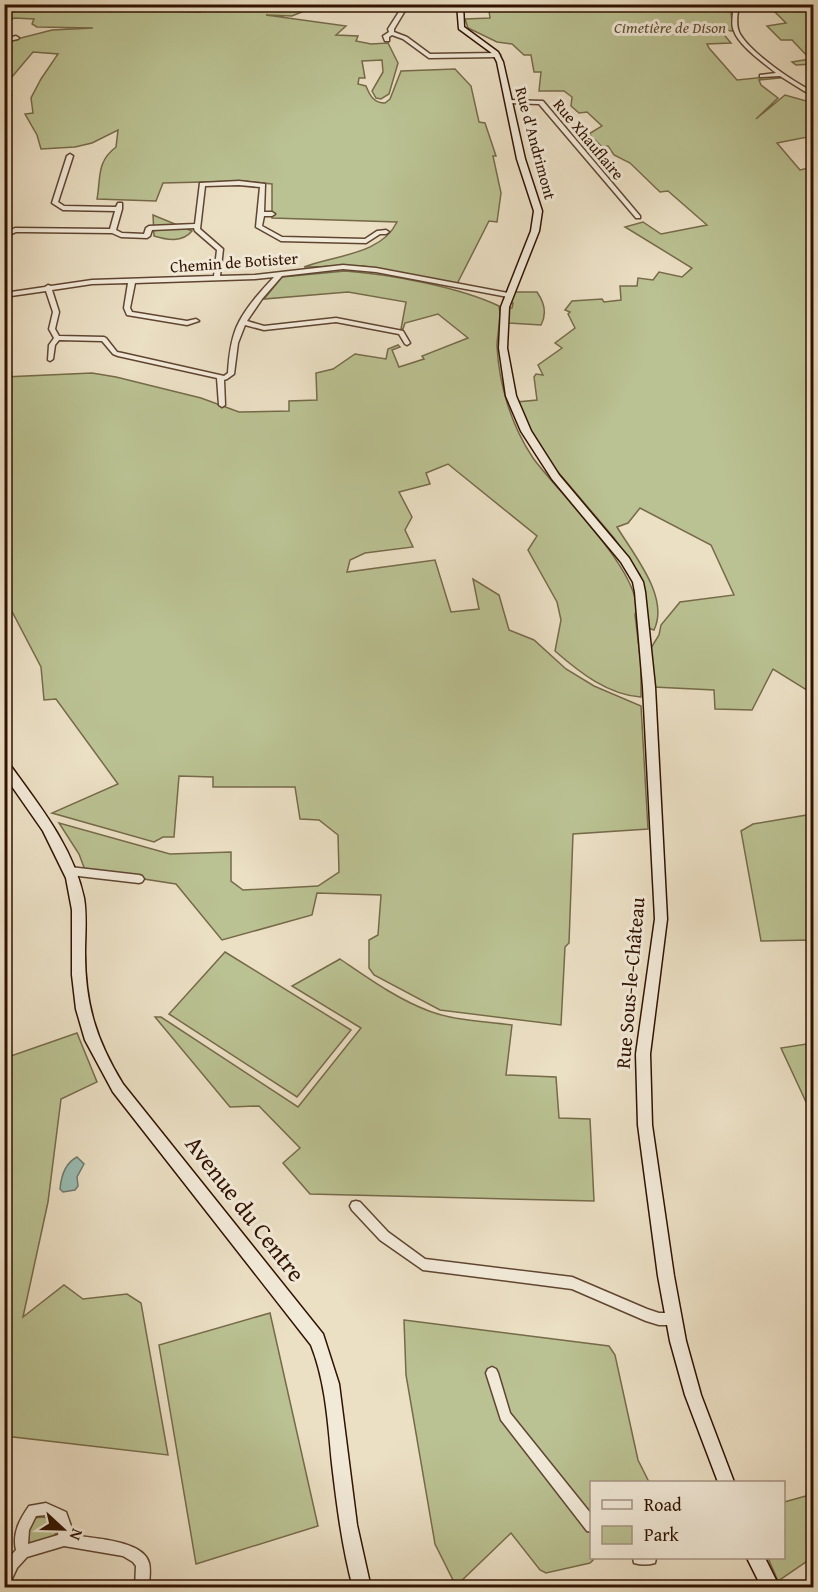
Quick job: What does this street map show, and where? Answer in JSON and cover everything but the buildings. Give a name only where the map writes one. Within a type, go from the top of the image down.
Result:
[{"type":"street","points":[[392,33],[391,29],[407,4]]},
{"type":"street","points":[[460,4],[461,28],[497,55]]},
{"type":"street","points":[[713,4],[736,10],[748,4]]},
{"type":"street","points":[[736,10],[735,24],[739,36],[795,86],[813,94]]},
{"type":"street","points":[[387,40],[386,36],[392,33],[405,38],[429,56],[497,55]]},
{"type":"street","points":[[4,41],[16,38]]},
{"type":"street","name":"Rue d'Andrimont","points":[[497,55],[521,159],[538,211],[535,231],[507,299],[502,334],[505,368],[516,410]]},
{"type":"street","points":[[762,76],[781,74]]},
{"type":"street","points":[[4,108],[9,95],[5,92]]},
{"type":"street","name":"Rue Xhauflaire","points":[[509,101],[541,102],[638,217]]},
{"type":"street","points":[[70,156],[55,203],[63,208],[120,206],[113,231]]},
{"type":"street","points":[[217,278],[220,249],[197,230],[202,184],[263,185],[260,227],[281,239],[366,241],[378,232],[387,232]]},
{"type":"street","points":[[261,214],[272,214]]},
{"type":"street","points":[[4,235],[15,230],[113,231],[122,236],[147,236],[149,228],[198,226]]},
{"type":"street","name":"Chemin de Botister","points":[[4,295],[92,282],[279,275],[334,267],[353,267],[463,288],[507,299]]},
{"type":"street","points":[[57,338],[104,339],[115,353],[120,355],[220,378],[231,374],[231,358],[247,312],[279,275]]},
{"type":"street","points":[[132,281],[127,308],[129,314],[187,323],[196,321]]},
{"type":"street","points":[[48,287],[56,312],[52,328],[57,338]]},
{"type":"street","points":[[242,322],[264,328],[336,320],[401,332],[407,343]]},
{"type":"street","points":[[50,359],[52,345],[57,338]]},
{"type":"street","points":[[220,378],[222,405]]},
{"type":"street","name":"Rue Sous-le-Château","points":[[516,410],[555,477],[626,560],[638,582],[640,592],[649,687],[661,919],[643,1054],[642,1084],[651,1170],[673,1319],[693,1395],[726,1481]]},
{"type":"street","name":"Avenue du Centre","points":[[4,765],[9,780],[52,836],[67,861],[78,899],[79,985],[82,1011],[102,1062],[118,1088],[317,1340],[325,1358],[335,1406],[353,1554],[362,1587]]},
{"type":"street","points":[[70,871],[139,879]]},
{"type":"street","points":[[356,1206],[384,1236],[423,1264],[572,1283],[646,1315],[659,1319],[673,1319]]},
{"type":"street","points":[[492,1373],[505,1416],[590,1525]]},
{"type":"street","points":[[22,1552],[19,1543],[23,1525],[33,1510],[46,1509],[62,1516],[65,1526],[64,1540]]},
{"type":"street","points":[[4,1580],[12,1563],[22,1552],[64,1540],[125,1550],[138,1557],[143,1564],[142,1587]]},
{"type":"street","points":[[757,1559],[771,1587]]},
{"type":"green space","points":[[131,4],[130,10],[200,12],[201,5],[319,5],[292,16],[266,15],[346,26],[336,35],[358,36],[356,41],[371,44],[388,43],[398,63],[389,94],[381,99],[376,98],[372,91],[383,72],[382,60],[362,61],[365,78],[359,78],[358,84],[366,86],[373,98],[381,103],[390,99],[401,71],[455,69],[471,86],[479,122],[485,123],[496,156],[493,156],[501,193],[497,222],[489,221],[457,284],[363,266],[304,267],[369,248],[390,233],[397,222],[272,218],[272,184],[244,181],[163,183],[156,201],[97,199],[102,165],[105,158],[116,147],[118,130],[92,143],[75,147],[41,149],[37,135],[25,114],[33,113],[31,98],[58,54],[33,52],[11,78],[4,79],[5,42],[52,30],[93,28],[37,27],[32,24],[34,19],[14,18],[5,24],[4,5]]},
{"type":"green space","name":"Cimetière de Dison","points":[[497,4],[690,4],[691,7],[731,12],[733,31],[720,30],[731,43],[707,44],[709,48],[737,80],[778,76],[780,78],[759,80],[761,85],[778,98],[756,119],[785,95],[806,101],[813,96],[813,136],[777,143],[800,170],[813,167],[813,694],[773,669],[752,710],[715,709],[714,690],[654,687],[651,648],[659,635],[661,625],[680,602],[734,595],[711,545],[640,508],[628,523],[617,527],[648,576],[654,590],[658,617],[654,630],[648,628],[640,575],[614,538],[547,459],[530,433],[517,402],[537,400],[534,377],[536,374],[543,375],[538,365],[562,348],[555,343],[575,328],[568,314],[570,312],[565,310],[572,301],[621,300],[620,286],[637,286],[638,278],[653,280],[659,272],[682,277],[692,268],[625,227],[643,222],[661,234],[707,225],[668,191],[660,192],[630,163],[614,155],[608,146],[602,147],[589,134],[602,126],[587,112],[579,113],[571,106],[572,97],[564,91],[539,91],[541,72],[534,72],[531,55],[524,55],[512,44],[497,42],[468,28],[465,19],[490,18],[489,11],[498,10]]},
{"type":"green space","points":[[774,11],[813,11],[813,64],[796,65],[792,62],[810,59],[792,40],[781,40],[767,26],[786,23]]},
{"type":"green space","points":[[153,215],[192,231],[179,239],[154,236]]},
{"type":"green space","points":[[345,271],[424,282],[499,306],[497,346],[500,375],[518,432],[533,458],[614,557],[628,579],[635,599],[641,664],[641,697],[606,687],[574,667],[555,651],[561,620],[557,602],[528,550],[537,536],[448,464],[426,473],[430,484],[399,492],[412,517],[405,530],[413,547],[365,553],[350,560],[347,572],[435,560],[451,612],[479,609],[473,579],[499,595],[509,630],[534,640],[566,669],[594,686],[641,706],[648,829],[573,834],[569,943],[565,947],[561,1025],[440,1010],[374,975],[369,968],[369,940],[378,935],[381,895],[317,893],[312,915],[222,940],[176,884],[85,870],[79,854],[59,823],[170,854],[231,852],[231,881],[243,890],[318,886],[339,872],[338,835],[319,820],[300,819],[295,787],[213,787],[213,777],[179,776],[174,837],[163,837],[154,842],[52,813],[118,784],[56,699],[44,700],[41,667],[5,598],[4,377],[92,373],[201,398],[239,412],[289,411],[289,401],[317,400],[316,373],[333,369],[355,354],[386,359],[388,349],[398,345],[400,347],[392,350],[399,367],[424,359],[422,356],[468,338],[438,314],[405,323],[401,329],[406,302],[348,292],[264,299],[282,277]]},
{"type":"green space","points":[[514,292],[537,292],[544,308],[541,325],[508,323],[509,308],[512,308],[513,303],[510,303]]},
{"type":"green space","points":[[813,814],[813,945],[810,940],[761,941],[741,831],[753,824]]},
{"type":"green space","points":[[225,952],[351,1030],[297,1097],[169,1014]]},
{"type":"green space","points":[[340,959],[394,994],[429,1011],[460,1019],[512,1025],[506,1075],[556,1077],[559,1118],[590,1119],[594,1201],[310,1194],[283,1163],[300,1148],[259,1106],[230,1107],[155,1017],[161,1017],[298,1107],[361,1028],[292,986]]},
{"type":"green space","points":[[77,1033],[97,1082],[61,1099],[48,1202],[23,1317],[64,1285],[83,1299],[127,1294],[141,1303],[168,1455],[5,1436],[5,1058]]},
{"type":"green space","points":[[814,1043],[813,1117],[781,1048]]},
{"type":"green space","points":[[270,1313],[318,1526],[196,1564],[159,1345]]},
{"type":"green space","points":[[404,1320],[609,1346],[615,1355],[638,1460],[648,1481],[590,1481],[590,1559],[594,1559],[590,1563],[546,1573],[540,1570],[511,1533],[456,1586],[435,1544],[406,1375]]},
{"type":"green space","points":[[813,1494],[813,1557],[778,1581],[768,1559],[785,1559],[785,1502]]},
{"type":"green space","points":[[34,1518],[57,1520],[58,1530],[55,1535],[33,1545],[28,1543],[27,1535]]},
{"type":"water","points":[[77,1157],[84,1164],[77,1177],[78,1186],[75,1190],[63,1192],[60,1189],[64,1171]]}]
